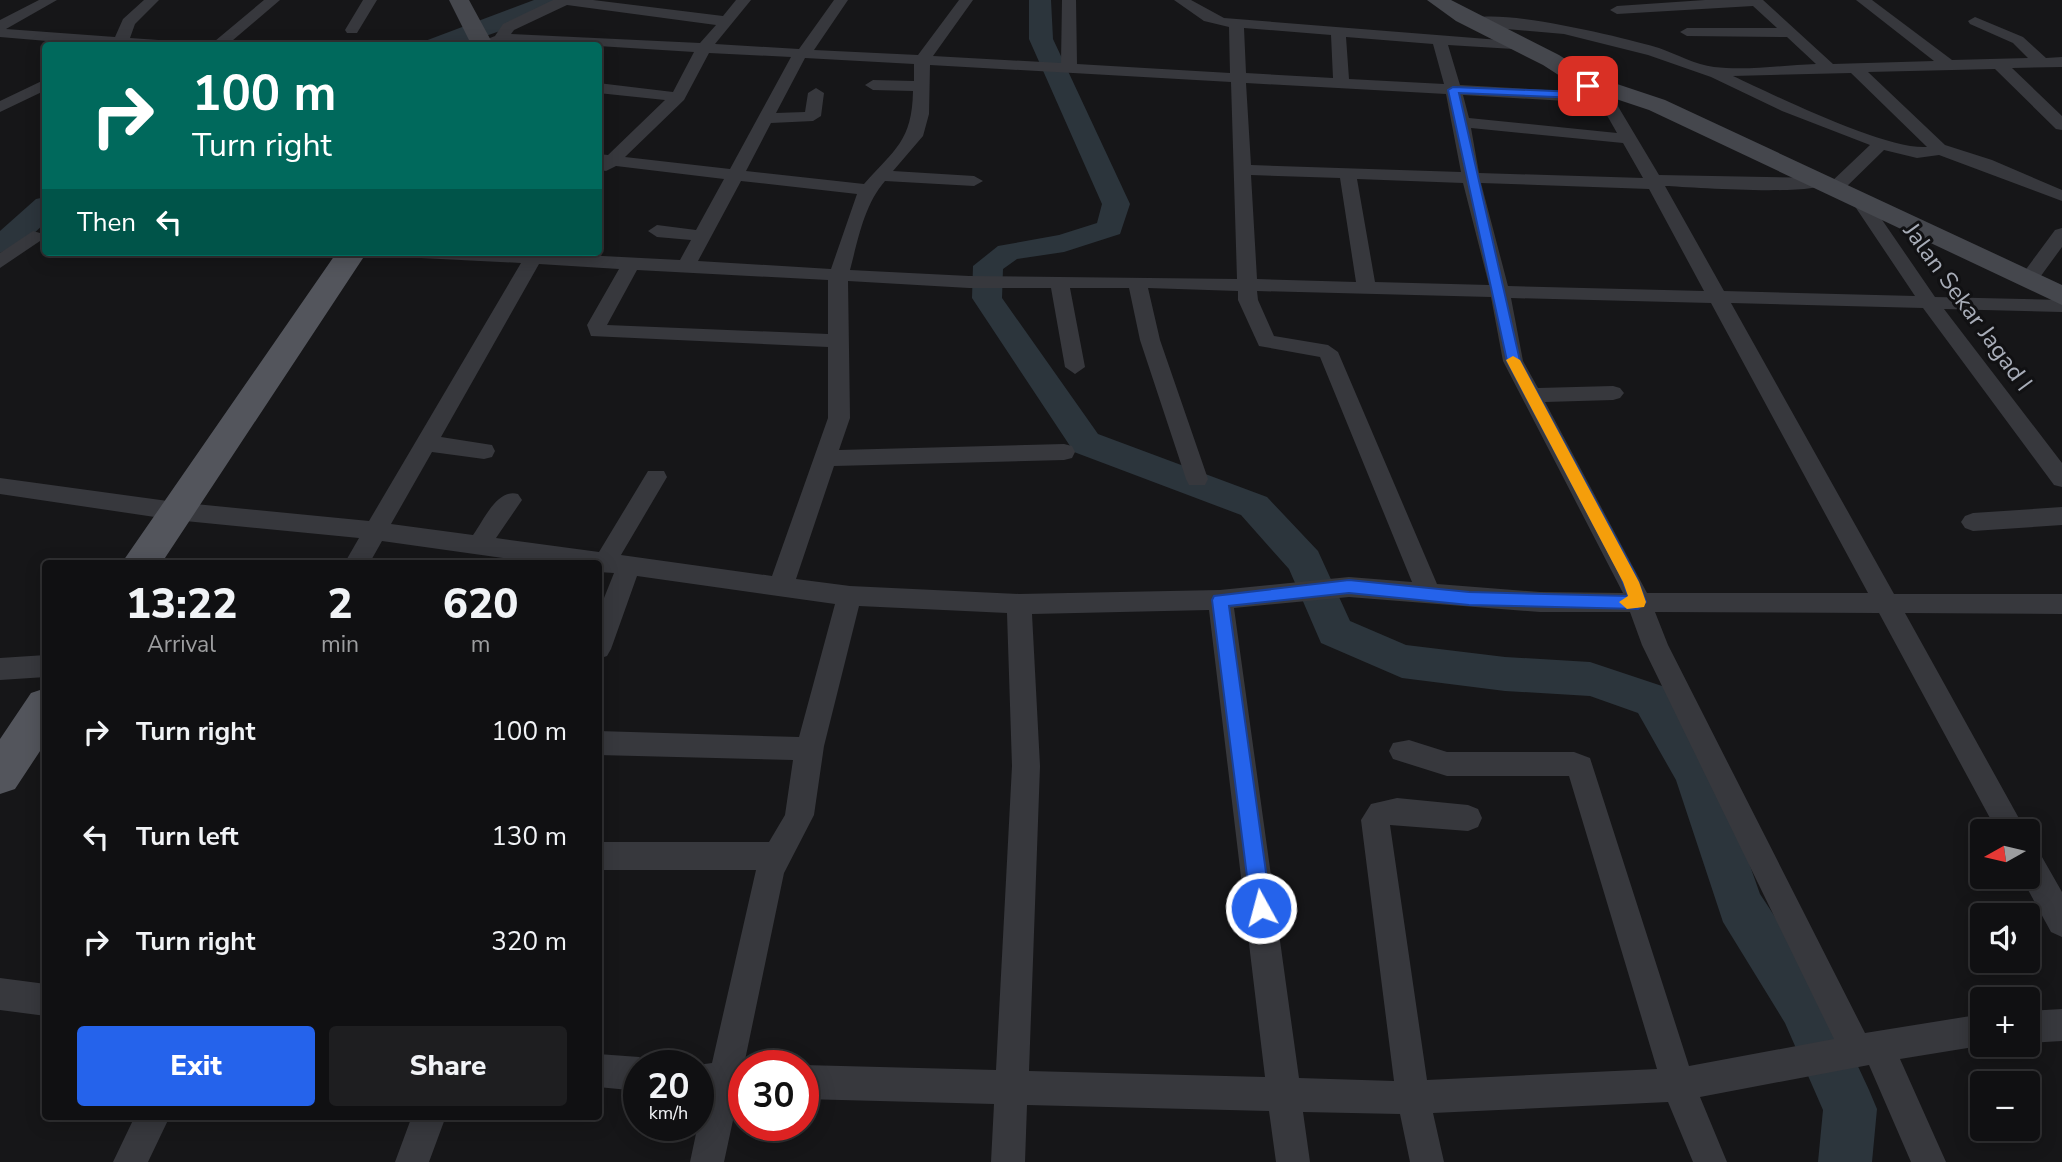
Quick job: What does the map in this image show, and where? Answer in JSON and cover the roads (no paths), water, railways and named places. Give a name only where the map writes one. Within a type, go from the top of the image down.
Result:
[{"type":"main road","points":[[1437,0],[1473,22],[1561,67],[1594,89],[1657,105],[2028,279],[2058,300]]},
{"type":"main road","points":[[463,7],[487,42]]},
{"type":"main road","points":[[143,560],[349,256]]},
{"type":"main road","points":[[0,775],[38,728]]},
{"type":"street","points":[[0,26],[50,0]]},
{"type":"street","points":[[120,42],[128,22],[152,0]]},
{"type":"street","points":[[221,42],[274,0]]},
{"type":"street","points":[[352,30],[370,0]]},
{"type":"street","points":[[606,159],[678,97],[703,49],[744,0]]},
{"type":"street","points":[[685,268],[764,119],[802,54],[841,0]]},
{"type":"street","points":[[781,586],[839,418],[838,277],[855,220],[874,183],[915,136],[921,114],[922,60],[966,0]]},
{"type":"street","points":[[1067,68],[1069,0]]},
{"type":"street","points":[[1181,0],[1209,18],[1236,23],[1525,47]]},
{"type":"street","points":[[1616,10],[1755,0],[1830,69]]},
{"type":"street","points":[[1863,0],[1946,63]]},
{"type":"street","points":[[487,42],[508,27],[560,1],[619,4],[676,17],[726,21]]},
{"type":"street","points":[[1715,16],[1769,15]]},
{"type":"street","points":[[1975,21],[2018,40],[2042,62]]},
{"type":"street","points":[[1473,22],[1518,23],[1552,28],[1659,53],[1711,72],[1788,108],[1881,143],[1914,152],[1930,152],[1941,144]]},
{"type":"street","points":[[1236,23],[1246,287],[1266,341],[1328,352],[1429,594]]},
{"type":"street","points":[[1687,32],[1788,33]]},
{"type":"street","points":[[0,33],[97,42]]},
{"type":"street","points":[[1338,33],[1341,83]]},
{"type":"street","points":[[1440,41],[1462,122],[1471,180],[1500,292],[1513,361],[1628,574],[1660,655],[1857,1051],[1929,1162]]},
{"type":"street","points":[[602,46],[922,60],[1453,90],[1594,89],[1629,139],[1654,182],[2005,819]]},
{"type":"street","points":[[1997,62],[2058,117]]},
{"type":"street","points":[[1711,72],[1946,63],[2062,62]]},
{"type":"street","points":[[1854,67],[1941,144],[2062,196]]},
{"type":"street","points":[[1770,71],[1786,86]]},
{"type":"street","points":[[873,85],[920,86]]},
{"type":"street","points":[[0,107],[42,86]]},
{"type":"street","points":[[602,88],[678,97]]},
{"type":"street","points":[[0,90],[42,99]]},
{"type":"street","points":[[764,119],[813,116],[816,93]]},
{"type":"street","points":[[1462,122],[1629,139]]},
{"type":"street","points":[[1243,170],[1471,180],[1828,185],[1881,143]]},
{"type":"street","points":[[606,159],[733,174],[874,183],[974,181]]},
{"type":"street","points":[[1348,175],[1367,290]]},
{"type":"street","name":"Jalan Sekar Jagad I","points":[[1859,199],[1929,303],[2062,479]]},
{"type":"street","points":[[657,232],[702,236]]},
{"type":"street","points":[[2028,279],[2062,234]]},
{"type":"street","points":[[0,262],[33,237]]},
{"type":"street","points":[[358,560],[529,256],[685,268],[969,282],[1137,282],[1246,287],[1929,303],[2058,300]]},
{"type":"street","points":[[631,264],[597,325],[598,331],[838,341]]},
{"type":"street","points":[[1059,281],[1075,367]]},
{"type":"street","points":[[1137,282],[1150,341],[1196,479]]},
{"type":"street","points":[[1530,395],[1613,393]]},
{"type":"street","points":[[426,443],[484,451]]},
{"type":"street","points":[[827,458],[1064,452]]},
{"type":"street","points":[[602,630],[616,565],[656,477]]},
{"type":"street","points":[[0,486],[175,511],[376,531],[582,560]]},
{"type":"street","points":[[479,545],[510,500]]},
{"type":"street","points":[[1973,522],[2062,516]]},
{"type":"street","points":[[602,563],[850,596],[1019,604],[1220,600],[1349,587],[1540,602],[2062,604]]},
{"type":"street","points":[[707,1162],[722,1080],[769,873],[776,856],[792,837],[801,813],[810,749],[850,596]]},
{"type":"street","points":[[1220,600],[1293,1162]]},
{"type":"street","points":[[1008,1162],[1026,766],[1019,604]]},
{"type":"street","points":[[0,669],[42,666]]},
{"type":"street","points":[[602,743],[810,749]]},
{"type":"street","points":[[1403,751],[1447,764],[1580,766],[1678,1085],[1710,1162]]},
{"type":"street","points":[[1427,1162],[1413,1098],[1375,820],[1381,813],[1397,811],[1468,818]]},
{"type":"street","points":[[602,856],[776,856]]},
{"type":"street","points":[[2040,882],[2062,922]]},
{"type":"street","points":[[0,994],[42,999]]},
{"type":"street","points":[[2040,1026],[2062,1025]]},
{"type":"street","points":[[819,1082],[1413,1098],[1507,1091],[1678,1085],[1970,1032]]},
{"type":"street","points":[[602,1070],[623,1072]]},
{"type":"street","points":[[130,1162],[151,1120]]},
{"type":"street","points":[[412,1162],[428,1120]]},
{"type":"waterway","points":[[445,42],[509,20],[553,0]]},
{"type":"waterway","points":[[1040,0],[1041,39],[1116,204],[1110,228],[1064,243],[1008,252],[988,266],[987,298],[1086,443],[1254,506],[1305,561],[1335,632],[1402,661],[1505,674],[1590,679],[1653,700],[1696,775],[1740,906],[1803,1005],[1850,1109],[1845,1162]]},
{"type":"waterway","points":[[0,244],[19,232],[42,209]]}]
